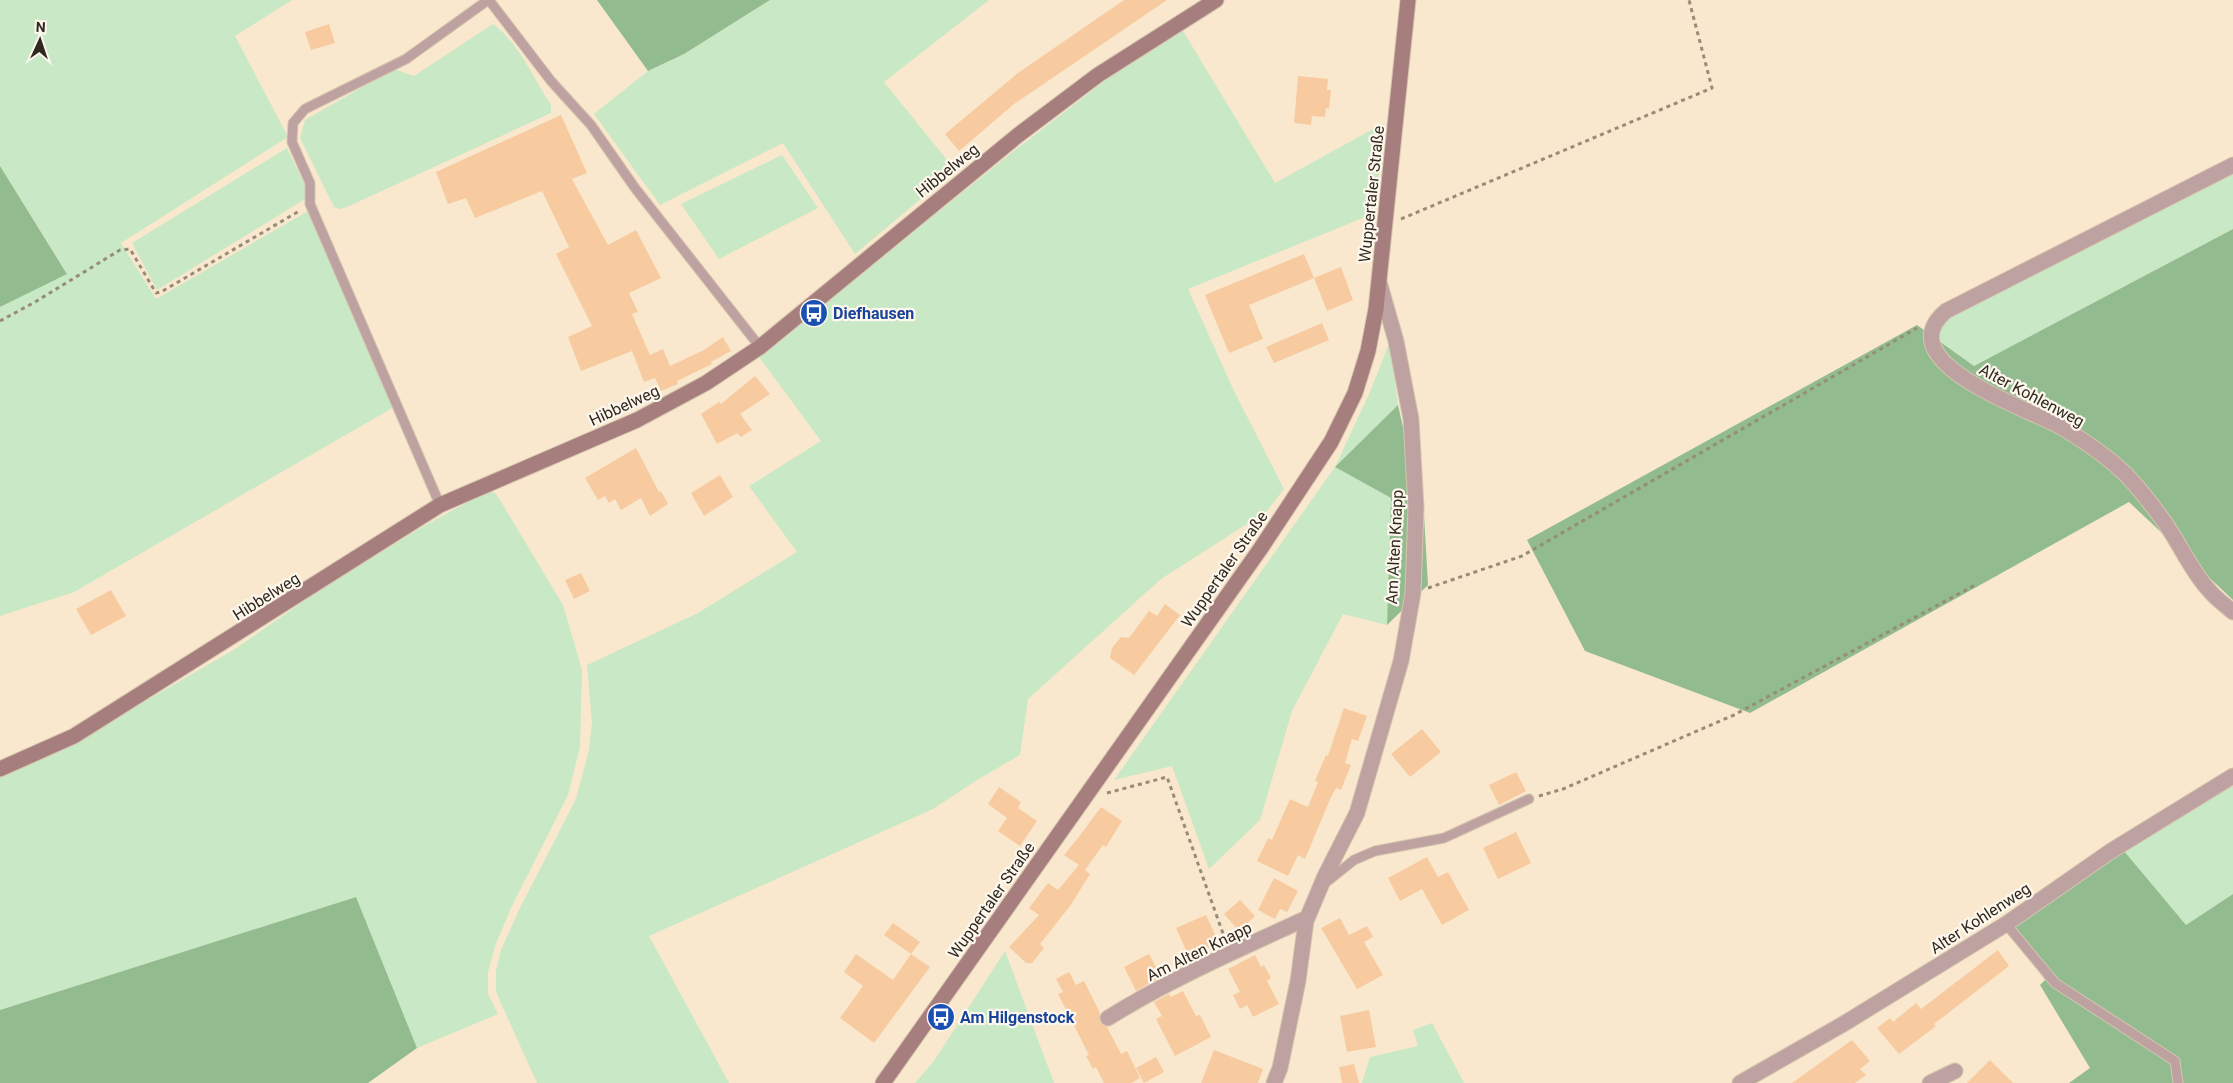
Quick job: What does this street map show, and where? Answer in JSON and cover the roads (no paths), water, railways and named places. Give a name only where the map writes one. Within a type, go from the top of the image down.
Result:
[{"type":"street","name":"Hibbelweg","points":[[0,769],[74,736],[440,506],[661,408],[701,386],[760,347],[1017,136],[1098,76],[1216,0]]},
{"type":"street","name":"Wuppertaler Straße","points":[[883,1083],[1261,548],[1331,442],[1355,393],[1368,351],[1380,284],[1408,0]]},
{"type":"street","name":"Alter Kohlenweg","points":[[2233,165],[1942,314],[1937,318],[1934,325],[1931,340],[1940,358],[1973,385],[2062,428],[2122,470],[2161,517],[2207,589],[2233,612]]},
{"type":"street","name":"Am Alten Knapp","points":[[1274,1083],[1280,1068],[1298,981],[1307,918],[1320,887],[1357,813],[1401,661],[1413,593],[1416,507],[1411,418],[1396,341],[1382,300],[1380,284]]},
{"type":"street","name":"Alter Kohlenweg","points":[[1740,1083],[1845,1023],[2006,924],[2112,851],[2233,776]]},
{"type":"street","name":"Am Alten Knapp","points":[[1108,1018],[1127,1006],[1230,954],[1307,918]]},
{"type":"street","points":[[1930,1083],[1955,1071]]},
{"type":"lane","points":[[440,506],[310,204],[310,183],[292,142],[293,123],[305,109],[406,59],[489,0],[551,80],[591,125],[635,188],[760,347]]},
{"type":"lane","points":[[1320,887],[1354,860],[1375,850],[1444,838],[1529,799]]},
{"type":"lane","points":[[2006,924],[2054,983],[2174,1062],[2178,1083]]},
{"type":"place","name":"Diefhausen","points":[[814,313]]},
{"type":"place","name":"Am Hilgenstock","points":[[941,1017]]}]
